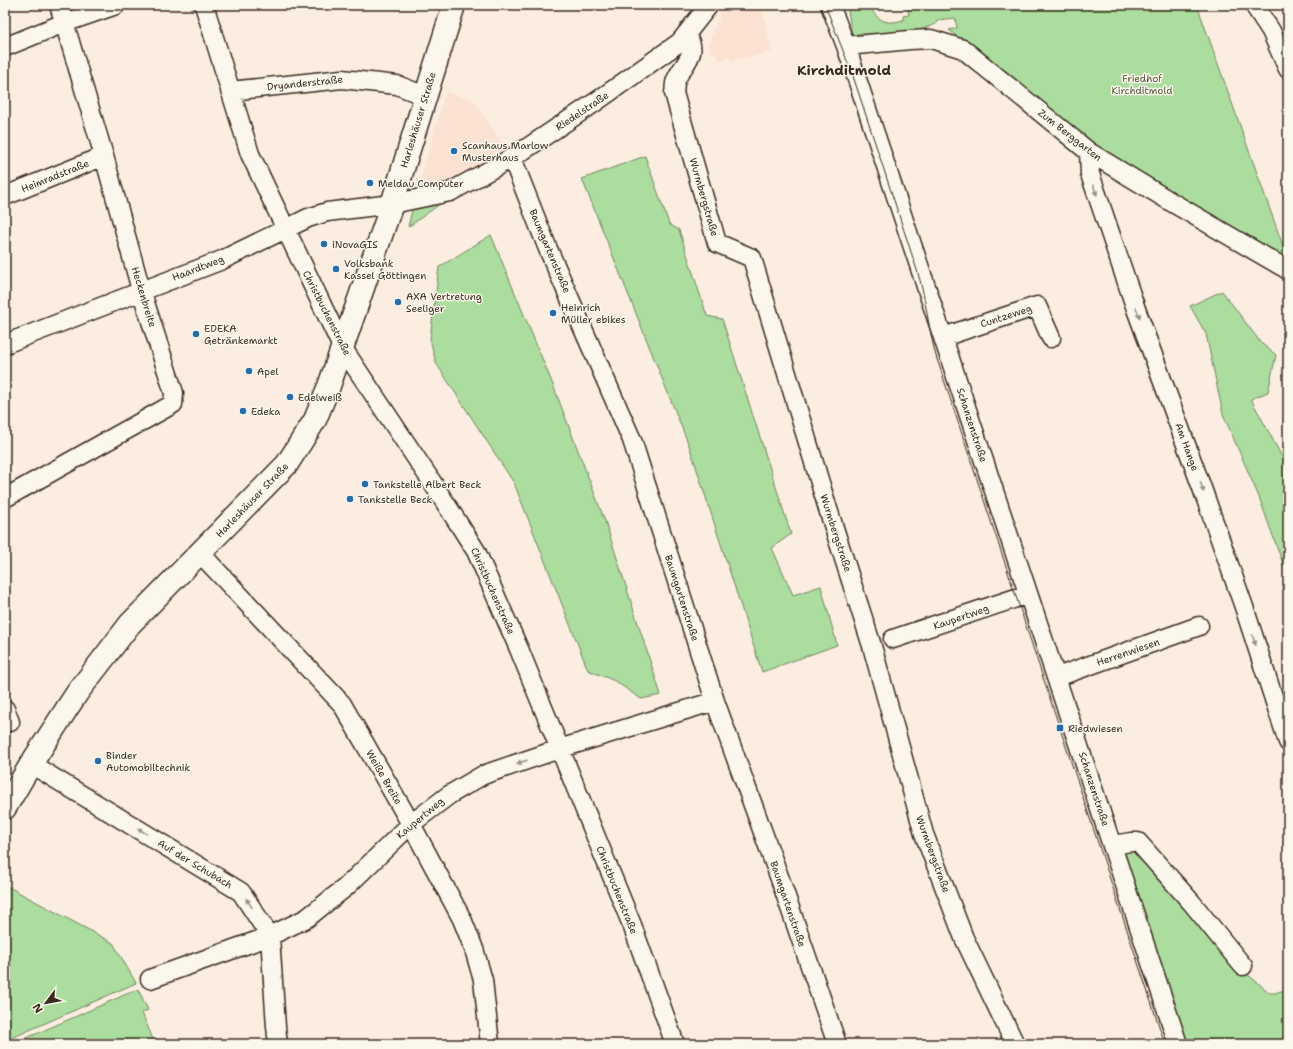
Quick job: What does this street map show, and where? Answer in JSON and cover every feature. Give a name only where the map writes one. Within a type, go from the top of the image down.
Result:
[{"type":"main road","name":"Harleshäuser Straße","points":[[5,808],[77,693],[130,624],[287,464],[316,420],[392,204],[454,5]]},
{"type":"street","name":"Heckenbreite","points":[[5,498],[173,404],[174,393],[141,290],[104,156],[59,5]]},
{"type":"street","points":[[5,47],[64,23],[116,5]]},
{"type":"street","name":"Christbuchenstraße","points":[[204,5],[250,154],[342,347],[426,472],[476,550],[519,649],[632,925],[675,1044]]},
{"type":"street","name":"Riedelstraße","points":[[392,204],[450,192],[512,158],[597,101],[680,42],[709,5]]},
{"type":"street","name":"Schanzenstraße","points":[[830,5],[846,46],[1178,1044]]},
{"type":"street","points":[[1254,5],[1270,31],[1288,69]]},
{"type":"street","name":"Wurmbergstraße","points":[[686,36],[690,41],[692,50],[685,66],[676,80],[674,93],[717,243],[752,258],[828,509],[872,646],[924,834],[964,938],[1015,1044]]},
{"type":"street","name":"Zum Berggarten","points":[[846,46],[932,39],[963,49],[1089,152],[1288,270]]},
{"type":"street","name":"Dryanderstraße","points":[[230,91],[342,79],[397,85],[425,96]]},
{"type":"street","name":"Am Hange","points":[[1089,152],[1090,174],[1093,185],[1136,309],[1192,458],[1288,742]]},
{"type":"street","name":"Heimradstraße","points":[[5,196],[104,156]]},
{"type":"street","name":"Baumgartenstraße","points":[[512,158],[548,249],[632,440],[715,701],[780,879],[837,1044]]},
{"type":"street","name":"Haardtweg","points":[[5,344],[141,290],[222,260],[308,218],[328,212],[392,204]]},
{"type":"street","name":"Cuntzeweg","points":[[943,337],[1037,306],[1051,338]]},
{"type":"street","name":"Weiße Breite","points":[[200,553],[342,704],[411,824],[462,919],[474,949],[483,980],[490,1044]]},
{"type":"street","name":"Kaupertweg","points":[[894,640],[1028,594]]},
{"type":"street","name":"Herrenwiesen","points":[[1056,677],[1199,626]]},
{"type":"street","name":"Kaupertweg","points":[[150,980],[270,936],[307,918],[346,887],[411,824],[448,795],[483,775],[559,749],[715,701]]},
{"type":"street","name":"Auf der Schubach","points":[[32,764],[241,892],[270,936],[278,1044]]},
{"type":"street","points":[[1112,845],[1138,842],[1192,903],[1243,966]]},
{"type":"shaded area","points":[[726,5],[761,5],[772,52],[731,61],[730,57],[719,60],[716,53],[711,54],[708,42],[712,41],[710,35],[714,34],[713,29],[717,27],[716,22],[720,21],[718,16]]},
{"type":"shaded area","points":[[446,92],[473,100],[505,148],[451,184],[423,188],[420,182]]},
{"type":"green space","name":"Friedhof Kirchditmold","points":[[847,5],[869,5],[879,18],[891,22],[904,20],[903,16],[909,15],[907,5],[1087,5],[1089,8],[1096,5],[1197,5],[1288,260],[1096,149],[949,30],[957,28],[955,18],[937,20],[936,24],[920,30],[903,33],[866,35],[862,33],[852,35]]},
{"type":"green space","points":[[645,156],[669,224],[679,230],[707,316],[722,319],[791,534],[772,548],[793,595],[821,586],[837,645],[762,672],[690,448],[582,179]]},
{"type":"green space","points":[[440,204],[408,227],[413,206]]},
{"type":"green space","points":[[491,235],[553,385],[605,521],[661,695],[641,699],[615,681],[588,670],[514,483],[436,363],[430,339],[439,267]]},
{"type":"green space","points":[[1222,291],[1261,343],[1276,355],[1268,392],[1251,399],[1288,468],[1288,578],[1259,497],[1223,414],[1206,334],[1190,306]]},
{"type":"green space","points":[[1131,844],[1241,969],[1270,993],[1288,989],[1288,1044],[1186,1044],[1119,846]]},
{"type":"green space","points":[[5,885],[113,943],[136,983],[5,1041]]},
{"type":"green space","points":[[138,989],[148,1010],[142,1013],[155,1044],[13,1044]]},
{"type":"tram line","points":[[825,5],[853,76],[917,270],[923,291],[936,356],[1165,1044]]},
{"type":"place","name":"Scanhaus Marlow Musterhaus","points":[[454,151]]},
{"type":"place","name":"Meldau Computer","points":[[370,183]]},
{"type":"place","name":"iNovaGIS","points":[[324,244]]},
{"type":"place","name":"Volksbank Kassel Göttingen","points":[[336,269]]},
{"type":"place","name":"AXA Vertretung Seeliger","points":[[398,302]]},
{"type":"place","name":"Heinrich Müller ebikes","points":[[553,313]]},
{"type":"place","name":"EDEKA Getränkemarkt","points":[[196,334]]},
{"type":"place","name":"Apel","points":[[249,371]]},
{"type":"place","name":"Edelweiß","points":[[290,397]]},
{"type":"place","name":"Edeka","points":[[243,411]]},
{"type":"place","name":"Tankstelle Albert Beck","points":[[365,484]]},
{"type":"place","name":"Tankstelle Beck","points":[[350,499]]},
{"type":"place","name":"Riedwiesen","points":[[1060,728]]},
{"type":"place","name":"Binder Automobiltechnik","points":[[98,761]]},
{"type":"district","name":"Kirchditmold","points":[[844,70]]}]
